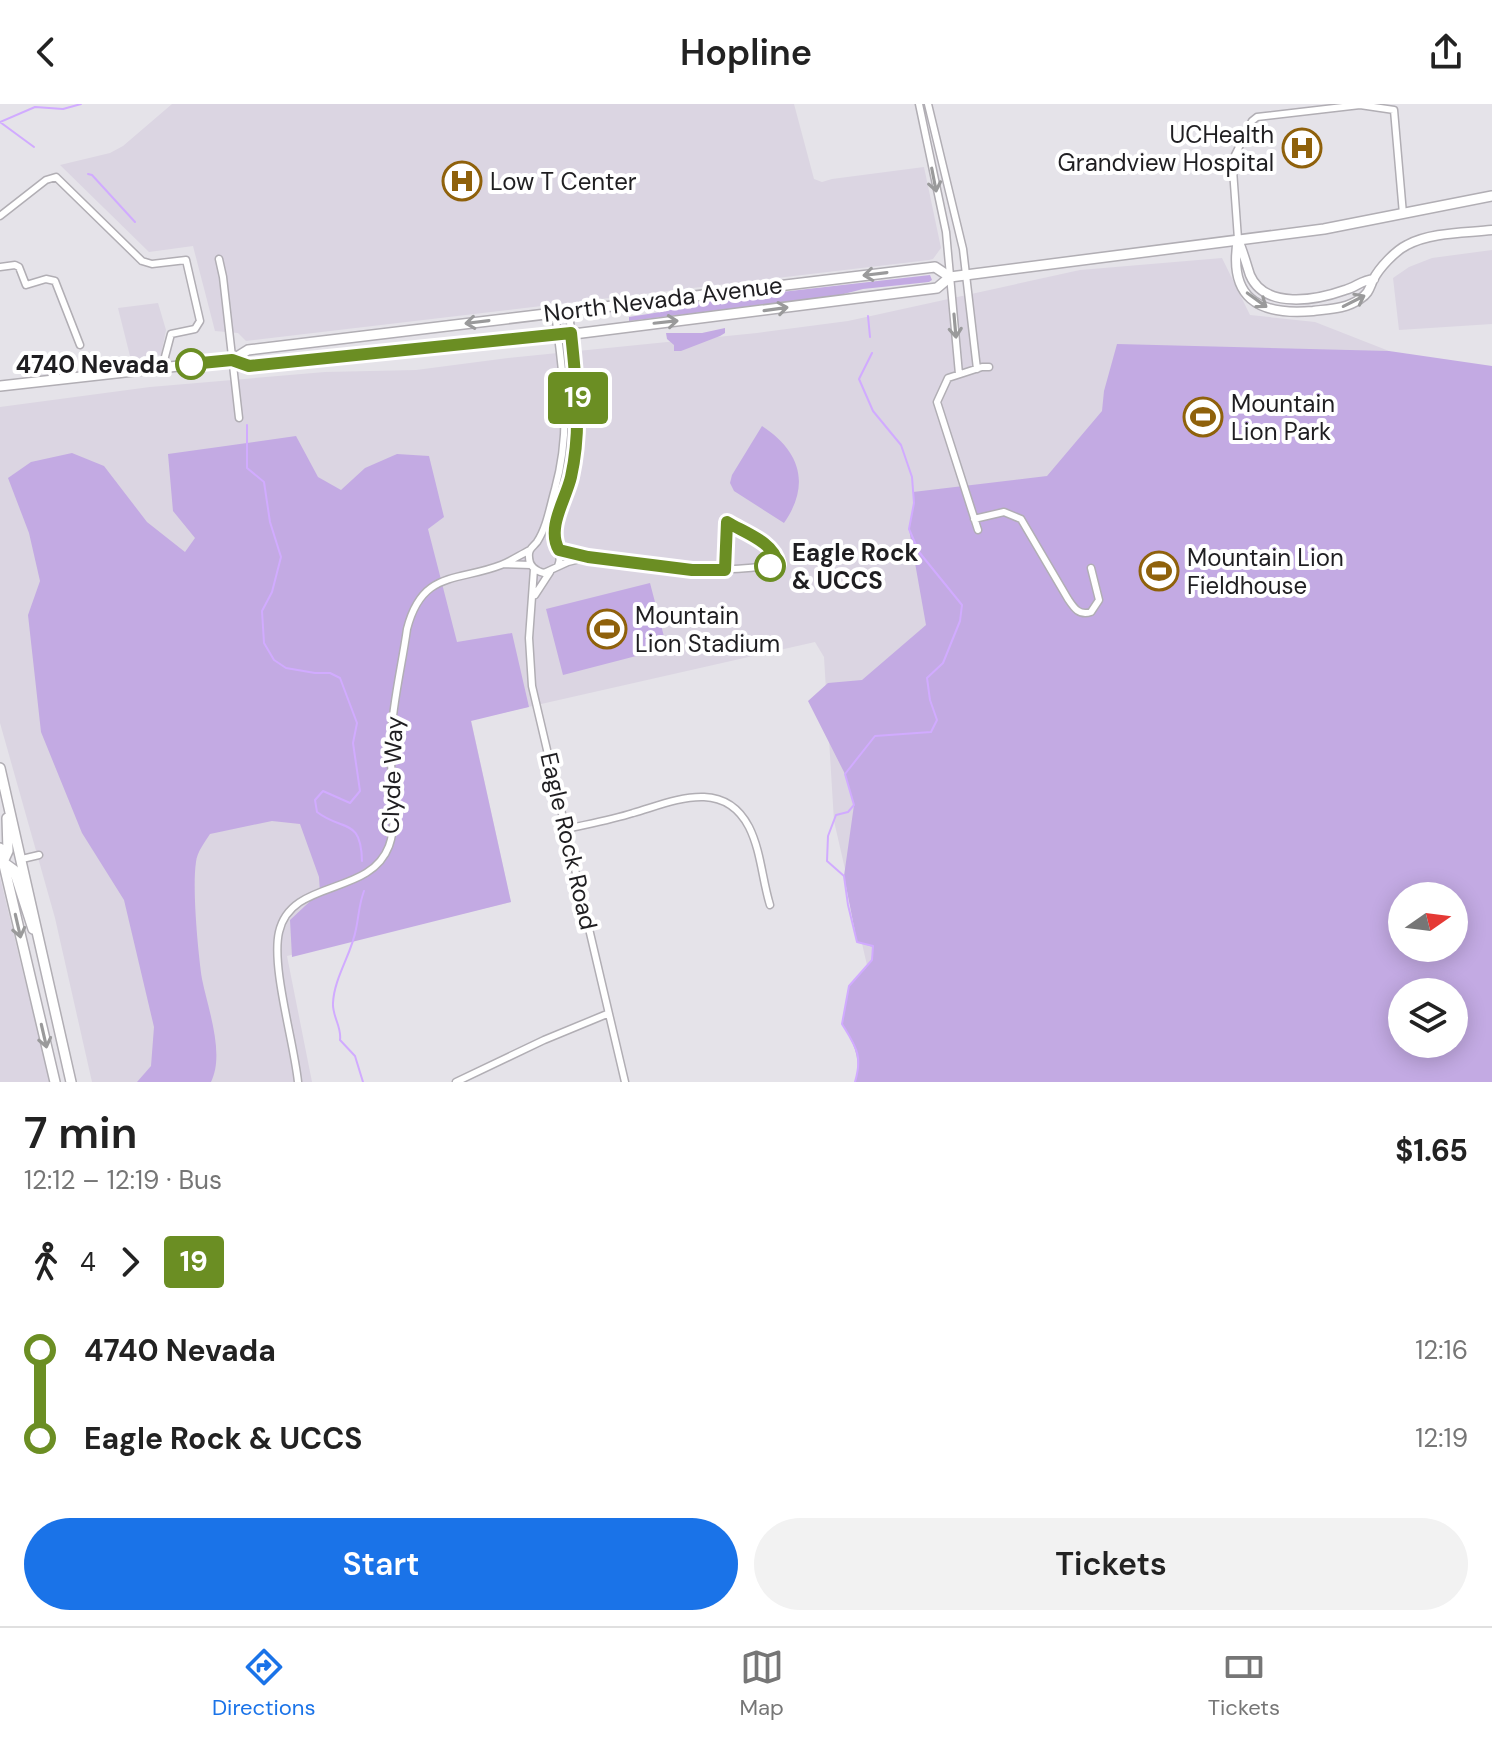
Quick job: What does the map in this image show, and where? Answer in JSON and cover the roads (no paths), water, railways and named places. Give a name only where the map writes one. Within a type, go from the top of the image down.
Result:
[{"type":"main road","name":"North Nevada Avenue","points":[[232,360],[249,366],[558,336],[937,288],[950,277],[1324,229],[1492,196]]},
{"type":"main road","points":[[1238,239],[1234,262],[1236,276],[1249,297],[1269,309],[1302,312],[1351,305],[1371,291],[1374,279],[1396,252],[1408,244],[1492,230]]},
{"type":"main road","points":[[1238,239],[1250,275],[1259,288],[1276,297],[1311,299],[1374,279]]},
{"type":"main road","name":"North Nevada Avenue","points":[[0,386],[232,360],[248,350],[935,267],[950,277]]},
{"type":"main road","points":[[0,768],[71,1082]]},
{"type":"main road","points":[[2,862],[9,845],[5,790]]},
{"type":"main road","points":[[0,848],[55,1082]]},
{"type":"main road","points":[[2,862],[14,870],[43,953]]},
{"type":"street","points":[[919,104],[926,109],[963,249],[977,369]]},
{"type":"street","points":[[1238,239],[1233,164],[1252,121],[1257,117],[1360,105],[1394,110],[1403,214]]},
{"type":"street","points":[[911,116],[926,109]]},
{"type":"street","points":[[919,149],[934,146]]},
{"type":"street","points":[[934,146],[932,172],[946,232],[959,374]]},
{"type":"street","points":[[0,216],[46,180],[56,177],[142,261],[152,264],[186,260],[200,321],[195,329],[171,334],[162,368]]},
{"type":"street","points":[[219,259],[239,418]]},
{"type":"street","points":[[0,267],[19,267],[26,285],[46,279],[55,281],[80,345]]},
{"type":"street","points":[[569,310],[579,427],[570,481],[555,528],[558,566],[588,557]]},
{"type":"street","points":[[504,564],[530,550],[536,543],[549,511],[563,452],[566,394],[555,312]]},
{"type":"street","points":[[978,530],[937,402],[948,378],[989,367]]},
{"type":"street","points":[[974,519],[1004,512],[1021,519],[1068,599],[1081,613],[1091,612],[1099,600],[1091,568]]},
{"type":"street","points":[[536,543],[546,540],[588,557],[692,570],[725,570],[778,564],[770,548],[727,522],[725,570]]},
{"type":"street","name":"Eagle Rock Road","points":[[530,550],[533,598],[529,658],[532,686],[625,1082]]},
{"type":"street","points":[[504,564],[550,572]]},
{"type":"street","name":"Clyde Way","points":[[298,1082],[279,972],[279,931],[298,903],[362,877],[378,864],[390,844],[393,820],[392,725],[407,629],[415,606],[431,587],[443,581],[504,564]]},
{"type":"street","name":"Eagle Rock Road","points":[[533,598],[550,572],[558,566]]},
{"type":"street","points":[[566,829],[624,816],[678,798],[712,797],[738,811],[749,827],[770,905]]},
{"type":"street","points":[[22,859],[39,855]]},
{"type":"street","points":[[456,1082],[607,1014]]},
{"type":"waterway","points":[[0,122],[35,107],[63,109],[81,104]]},
{"type":"waterway","points":[[0,122],[34,147]]},
{"type":"waterway","points":[[88,174],[135,222]]},
{"type":"waterway","points":[[868,316],[870,337]]},
{"type":"waterway","points":[[855,1082],[857,1052],[842,1024],[849,986],[872,960],[873,946],[857,942],[844,876],[827,861],[828,836],[836,815],[848,812],[854,805],[845,774],[875,736],[931,732],[937,720],[927,678],[943,663],[960,621],[962,605],[919,552],[909,529],[914,503],[912,477],[901,445],[873,411],[859,379],[872,353]]},
{"type":"waterway","points":[[247,425],[247,468],[264,482],[270,522],[281,557],[272,592],[262,611],[264,643],[274,660],[286,668],[330,673],[340,678],[357,723],[353,743],[360,791],[350,803],[323,791],[315,800],[317,812],[354,831],[361,847],[362,861]]},
{"type":"waterway","points":[[363,1082],[355,1056],[340,1040],[333,1003],[336,984],[354,938],[364,891]]},
{"type":"place","name":"UCHealth Grandview Hospital","points":[[1302,148]]},
{"type":"place","name":"Low T Center","points":[[462,181]]},
{"type":"place","name":"4740 Nevada","points":[[191,364]]},
{"type":"place","name":"Mountain Lion Park","points":[[1203,417]]},
{"type":"place","name":"Eagle Rock & UCCS","points":[[770,566]]},
{"type":"place","name":"Mountain Lion Fieldhouse","points":[[1159,571]]},
{"type":"place","name":"Mountain Lion Stadium","points":[[607,629]]}]
